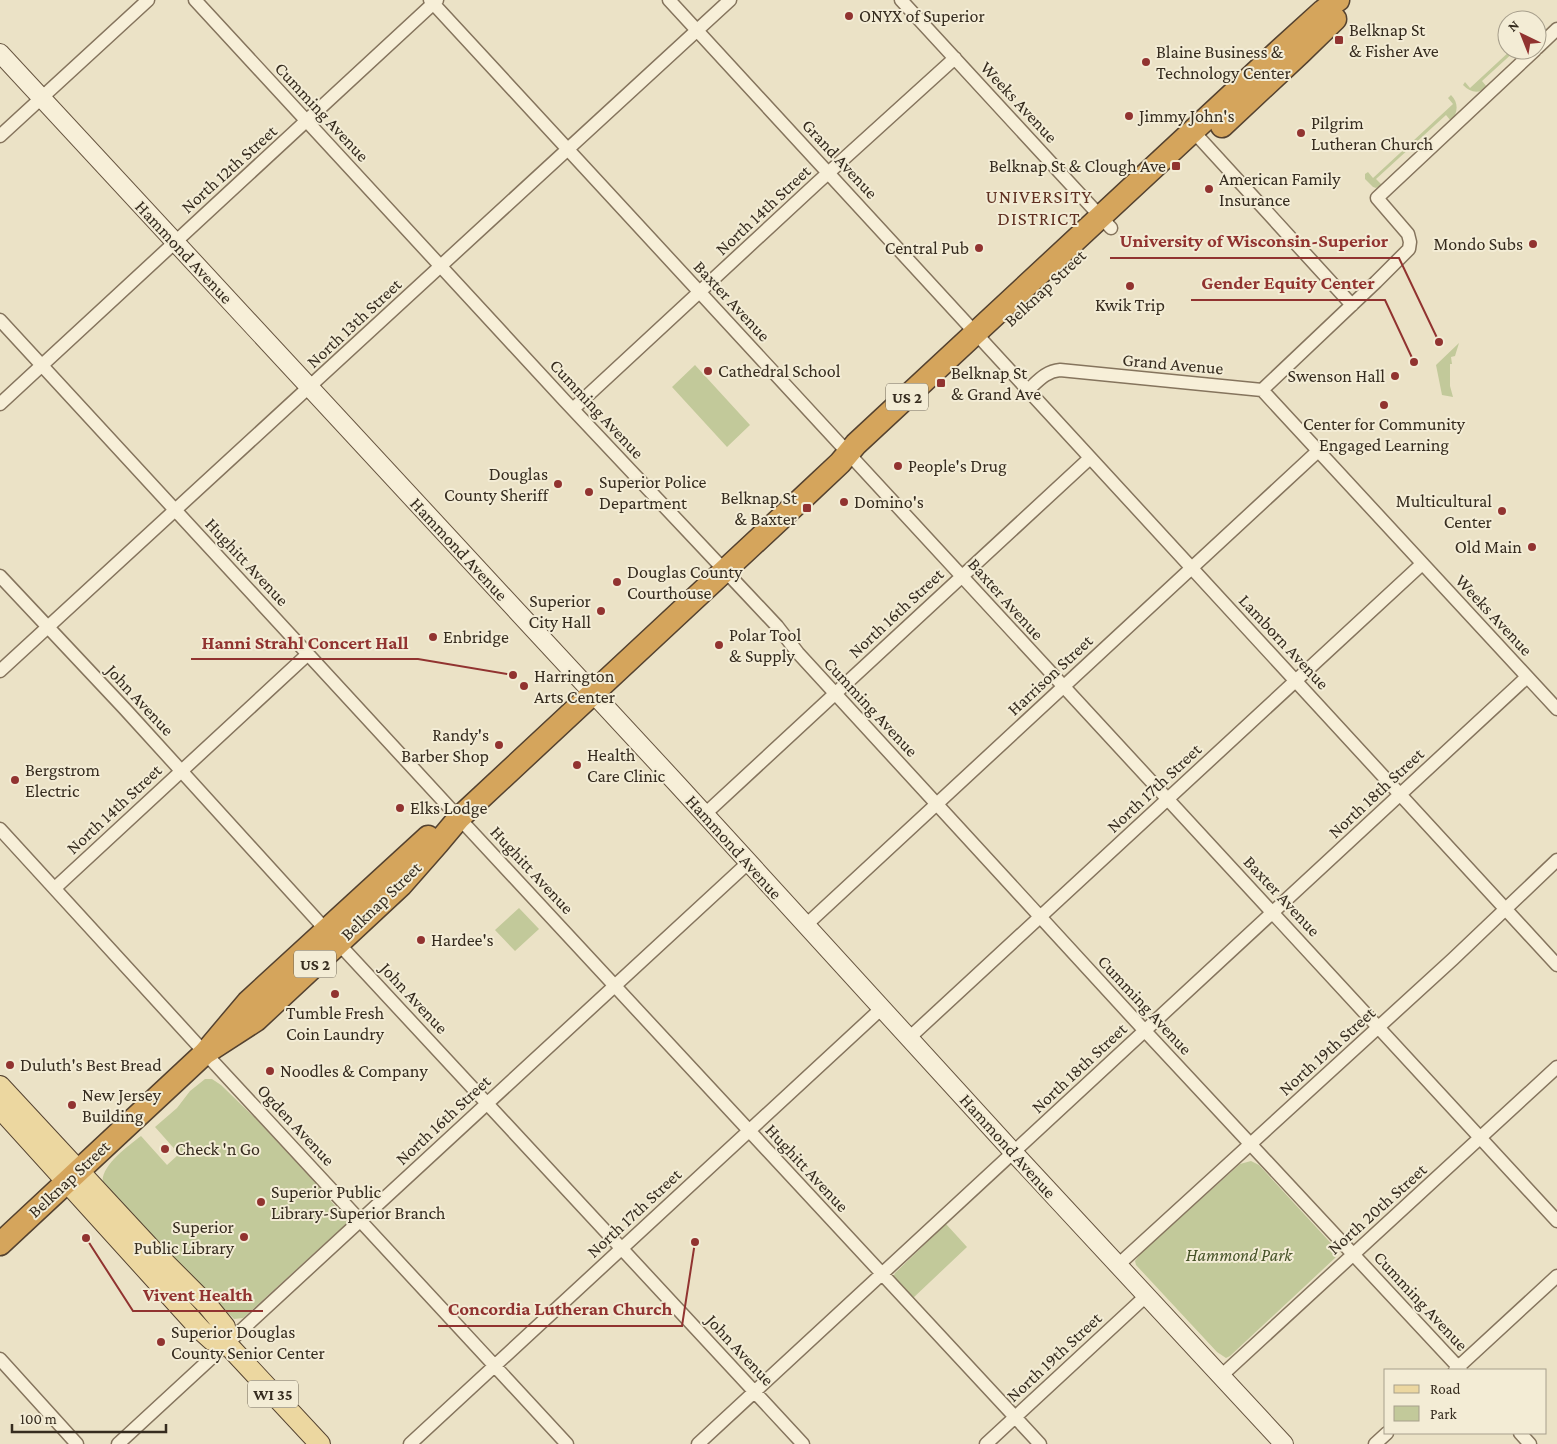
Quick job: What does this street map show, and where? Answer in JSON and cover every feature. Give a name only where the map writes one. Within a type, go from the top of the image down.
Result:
[{"type":"highway","name":"Belknap Street","points":[[0,1244],[205,1053],[256,1020],[332,936],[407,878],[459,818],[847,459],[867,451],[980,338],[1198,137],[1304,28],[1338,0]]},
{"type":"highway","name":"Belknap Street","points":[[1198,137],[1307,47],[1333,21],[1350,0]]},
{"type":"main road","name":"WI 35","points":[[0,1086],[209,1338],[216,1342],[227,1344],[320,1444]]},
{"type":"main road","name":"WI 35","points":[[0,1108],[73,1176]]},
{"type":"street","points":[[0,136],[148,0]]},
{"type":"street","name":"Cumming Avenue","points":[[195,0],[573,409],[725,570],[835,693],[1146,1031],[1252,1143],[1458,1369]]},
{"type":"street","name":"Grand Avenue","points":[[669,0],[980,338]]},
{"type":"street","name":"North 13th Street","points":[[0,671],[730,0]]},
{"type":"street","name":"Weeks Avenue","points":[[901,0],[1106,222]]},
{"type":"street","name":"North 12th Street","points":[[0,404],[307,121],[433,1]]},
{"type":"street","name":"Baxter Avenue","points":[[433,1],[700,292],[847,459],[962,576],[1557,1221]]},
{"type":"street","points":[[1547,39],[1557,29]]},
{"type":"street","name":"Hammond Avenue","points":[[0,53],[705,814],[1014,1153],[1221,1376],[1280,1443]]},
{"type":"street","name":"North 14th Street","points":[[573,409],[955,58]]},
{"type":"street","points":[[1262,390],[1406,252],[1410,244],[1408,234],[1377,198],[1524,60]]},
{"type":"street","points":[[1198,137],[1352,305]]},
{"type":"street","name":"Hughitt Avenue","points":[[0,320],[1040,1444]]},
{"type":"street","name":"Lamborn Avenue","points":[[980,338],[1557,965]]},
{"type":"street","name":"Grand Avenue","points":[[1028,390],[1045,375],[1052,371],[1060,370],[1262,390]]},
{"type":"street","name":"Weeks Avenue","points":[[1262,390],[1557,709]]},
{"type":"street","name":"Harrison Street","points":[[806,925],[1318,451]]},
{"type":"street","name":"North 16th Street","points":[[705,814],[1090,458]]},
{"type":"street","name":"North 17th Street","points":[[909,1038],[1422,564]]},
{"type":"street","name":"John Avenue","points":[[0,576],[182,770],[332,936],[803,1444]]},
{"type":"street","name":"North 14th Street","points":[[55,888],[308,654]]},
{"type":"street","name":"North 18th Street","points":[[698,1444],[1527,677]]},
{"type":"street","name":"Ogden Avenue","points":[[0,829],[567,1444]]},
{"type":"street","name":"North 19th Street","points":[[1118,1266],[1453,959],[1557,860]]},
{"type":"street","name":"North 16th Street","points":[[118,1444],[749,862]]},
{"type":"street","name":"North 17th Street","points":[[410,1444],[882,1008]]},
{"type":"street","name":"North 20th Street","points":[[1221,1376],[1557,1068]]},
{"type":"street","points":[[1458,1369],[1557,1276]]},
{"type":"street","name":"North 19th Street","points":[[986,1444],[1146,1296]]},
{"type":"street","points":[[1,1361],[77,1444]]},
{"type":"street","points":[[1375,1444],[1386,1434]]},
{"type":"street","points":[[1521,1434],[1530,1444]]},
{"type":"green space","points":[[1500,60],[1505,60],[1482,81],[1487,87],[1475,92],[1463,85],[1465,82],[1470,88]]},
{"type":"green space","points":[[1451,95],[1457,108],[1451,121],[1446,115],[1376,179],[1382,185],[1376,188],[1373,187],[1365,179],[1365,174],[1368,172],[1373,178],[1453,104],[1448,98]]},
{"type":"green space","points":[[1459,343],[1455,356],[1451,357],[1452,364],[1450,364],[1450,386],[1453,397],[1442,395],[1436,365]]},
{"type":"green space","points":[[695,365],[750,425],[727,447],[672,387]]},
{"type":"green space","points":[[519,908],[539,929],[515,951],[495,930]]},
{"type":"green space","points":[[205,1079],[212,1079],[221,1085],[258,1121],[348,1221],[243,1318],[234,1319],[214,1299],[199,1288],[103,1184],[105,1171],[110,1164],[122,1151],[141,1136],[167,1165],[179,1154],[155,1127],[177,1108],[190,1091]]},
{"type":"green space","name":"Hammond Park","points":[[1251,1161],[1259,1165],[1339,1252],[1335,1258],[1226,1358],[1217,1352],[1136,1265],[1135,1261],[1141,1253],[1240,1164]]},
{"type":"green space","points":[[946,1224],[967,1247],[912,1299],[893,1277]]},
{"type":"place","name":"ONYX of Superior","points":[[849,16]]},
{"type":"place","name":"Belknap St & Fisher Ave","points":[[1339,40]]},
{"type":"place","name":"Blaine Business & Technology Center","points":[[1146,62]]},
{"type":"place","name":"Jimmy John's","points":[[1129,116]]},
{"type":"place","name":"Pilgrim Lutheran Church","points":[[1301,133]]},
{"type":"place","name":"Belknap St & Clough Ave","points":[[1176,166]]},
{"type":"place","name":"American Family Insurance","points":[[1209,189]]},
{"type":"place","name":"Mondo Subs","points":[[1533,244]]},
{"type":"place","name":"Central Pub","points":[[979,248]]},
{"type":"place","name":"Kwik Trip","points":[[1130,286]]},
{"type":"place","name":"University of Wisconsin-Superior","points":[[1439,342]]},
{"type":"place","name":"Gender Equity Center","points":[[1414,362]]},
{"type":"place","name":"Cathedral School","points":[[708,371]]},
{"type":"place","name":"Swenson Hall","points":[[1395,376]]},
{"type":"place","name":"Belknap St & Grand Ave","points":[[941,383]]},
{"type":"place","name":"Center for Community Engaged Learning","points":[[1384,405]]},
{"type":"place","name":"People's Drug","points":[[898,466]]},
{"type":"place","name":"Douglas County Sheriff","points":[[558,484]]},
{"type":"place","name":"Superior Police Department","points":[[589,492]]},
{"type":"place","name":"Domino's","points":[[844,502]]},
{"type":"place","name":"Belknap St & Baxter","points":[[807,508]]},
{"type":"place","name":"Multicultural Center","points":[[1502,511]]},
{"type":"place","name":"Old Main","points":[[1532,547]]},
{"type":"place","name":"Douglas County Courthouse","points":[[617,582]]},
{"type":"place","name":"Superior City Hall","points":[[601,611]]},
{"type":"place","name":"Enbridge","points":[[433,637]]},
{"type":"place","name":"Polar Tool & Supply","points":[[719,645]]},
{"type":"place","name":"Hanni Strahl Concert Hall","points":[[513,675]]},
{"type":"place","name":"Harrington Arts Center","points":[[524,686]]},
{"type":"place","name":"Randy's Barber Shop","points":[[499,745]]},
{"type":"place","name":"Health Care Clinic","points":[[577,765]]},
{"type":"place","name":"Bergstrom Electric","points":[[15,780]]},
{"type":"place","name":"Elks Lodge","points":[[400,808]]},
{"type":"place","name":"Hardee's","points":[[421,940]]},
{"type":"place","name":"Tumble Fresh Coin Laundry","points":[[335,994]]},
{"type":"place","name":"Duluth's Best Bread","points":[[10,1065]]},
{"type":"place","name":"Noodles & Company","points":[[270,1071]]},
{"type":"place","name":"New Jersey Building","points":[[72,1105]]},
{"type":"place","name":"Check 'n Go","points":[[165,1149]]},
{"type":"place","name":"Superior Public Library-Superior Branch","points":[[261,1202]]},
{"type":"place","name":"Superior Public Library","points":[[244,1237]]},
{"type":"place","name":"Vivent Health","points":[[86,1238]]},
{"type":"place","name":"Concordia Lutheran Church","points":[[695,1242]]},
{"type":"place","name":"Superior Douglas County Senior Center","points":[[161,1342]]},
{"type":"district","name":"UNIVERSITY DISTRICT","points":[[1039,207]]}]
